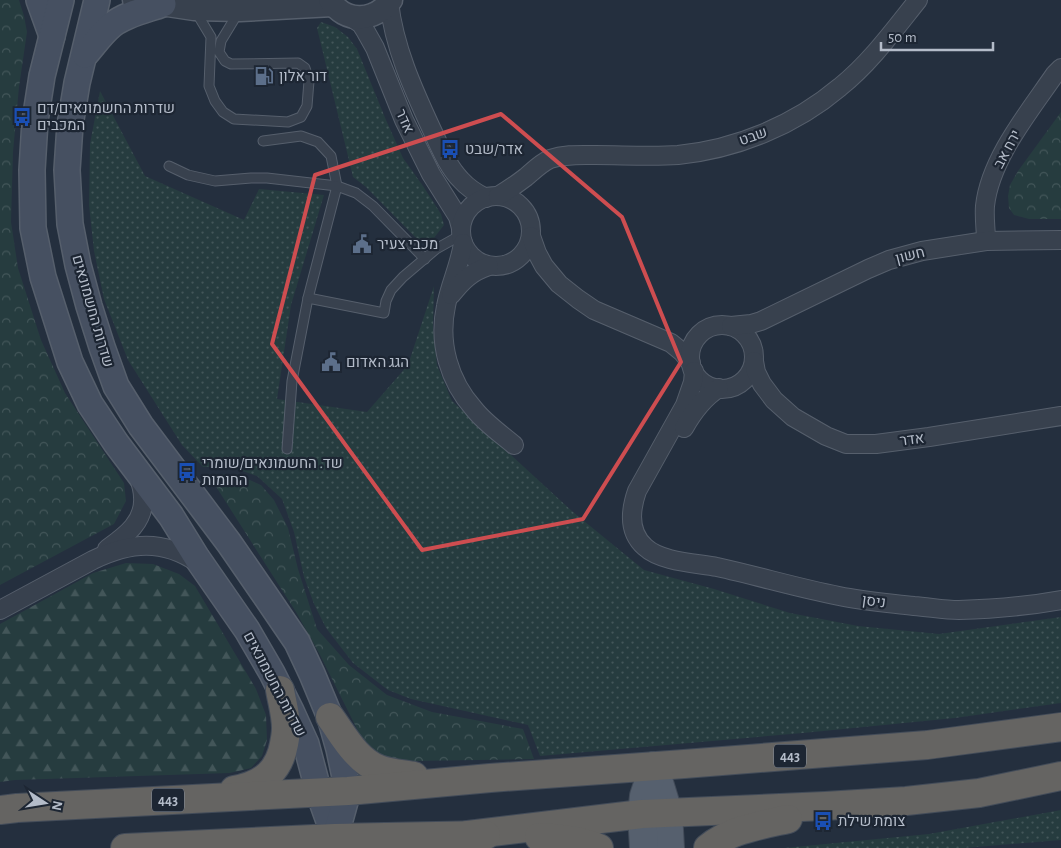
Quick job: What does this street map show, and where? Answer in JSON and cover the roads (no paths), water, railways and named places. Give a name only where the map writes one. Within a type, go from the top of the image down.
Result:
[{"type":"highway","points":[[188,799],[241,789],[264,780],[271,773],[279,762],[283,751],[286,729],[280,690]]},
{"type":"highway","points":[[330,717],[353,750],[380,770],[424,777],[490,778]]},
{"type":"highway","name":"443","points":[[0,810],[348,791],[490,778],[927,745],[1061,727]]},
{"type":"highway","points":[[468,835],[655,813],[906,801],[979,793],[1061,776]]},
{"type":"highway","points":[[708,848],[724,837],[757,826],[853,804]]},
{"type":"highway","points":[[125,848],[335,838],[468,835],[551,837],[588,843],[599,848]]},
{"type":"main road","points":[[39,0],[52,36]]},
{"type":"main road","name":"שדרות החשמונאים","points":[[62,0],[42,76],[35,121],[32,170],[33,228],[43,277],[70,362],[90,404],[116,443],[170,516],[247,630],[280,690],[306,744],[319,792],[335,838]]},
{"type":"main road","name":"שדרות החשמונאים","points":[[97,0],[77,83],[70,125],[67,170],[70,224],[89,306],[116,386],[141,426],[229,543],[296,642],[312,674],[330,717],[340,749],[348,791],[335,838]]},
{"type":"main road","points":[[82,59],[112,25],[123,18],[163,4]]},
{"type":"main road","points":[[654,766],[644,796],[655,813],[670,848]]},
{"type":"main road","points":[[644,848],[655,813]]},
{"type":"street","points":[[134,0],[194,9],[240,10],[337,7],[356,18],[371,16],[384,8],[390,1]]},
{"type":"street","name":"שבט","points":[[492,197],[511,189],[548,160],[556,158],[577,154],[677,155],[735,143],[766,133],[817,106],[841,86],[862,66],[918,0]]},
{"type":"street","name":"אדר","points":[[390,1],[392,27],[400,52],[437,141],[459,179],[471,190],[492,197]]},
{"type":"street","name":"אדר","points":[[337,7],[360,24],[375,48],[404,120],[431,174],[458,217],[462,235]]},
{"type":"street","name":"ירח אב","points":[[986,242],[985,207],[990,181],[998,161],[1019,126],[1061,68]]},
{"type":"street","points":[[462,235],[467,251],[480,263],[498,267],[514,262],[520,257],[529,244],[531,236],[526,199],[527,190],[533,173],[540,166]]},
{"type":"street","points":[[514,445],[474,410],[461,393],[447,361],[443,325],[448,299],[462,255],[463,220],[472,206],[478,201],[492,197],[513,200],[525,211],[529,218]]},
{"type":"street","points":[[531,236],[544,266],[559,284]]},
{"type":"street","name":"חשון","points":[[731,326],[761,321],[851,276],[889,260],[922,251],[986,242],[1061,240]]},
{"type":"street","points":[[506,265],[532,270],[559,284],[594,310],[671,343],[682,352],[701,381],[708,385],[725,388],[744,380],[752,368],[753,354],[748,338],[738,328],[731,326],[713,326],[706,329],[692,346],[693,367]]},
{"type":"street","points":[[448,299],[469,276],[477,270],[489,266]]},
{"type":"street","name":"חשון","points":[[753,354],[762,326],[771,317]]},
{"type":"street","points":[[660,338],[674,339],[700,334]]},
{"type":"street","name":"אדר","points":[[753,354],[756,372],[774,400],[794,417],[826,436],[846,444],[876,444],[1061,416]]},
{"type":"street","name":"ניסן","points":[[693,367],[693,382],[685,405],[637,491],[632,505],[631,518],[634,532],[646,549],[668,558],[717,567],[840,596],[917,606],[957,610],[990,609],[1061,600]]},
{"type":"street","name":"אדר","points":[[725,388],[748,389],[774,400]]},
{"type":"street","name":"ניסן","points":[[690,562],[658,548],[650,541],[645,532],[642,518],[644,506],[650,490],[690,418],[702,401],[711,393],[725,388]]},
{"type":"street","points":[[93,560],[126,536],[137,523],[142,511],[143,497],[139,474]]},
{"type":"street","points":[[0,610],[93,560],[122,548],[155,546],[172,549],[188,556],[204,567]]},
{"type":"lane","points":[[194,9],[211,37],[209,86],[215,101],[223,112],[234,119],[288,122],[301,117],[308,106],[309,94],[309,81],[305,68],[298,63],[231,64],[224,61],[219,52],[221,41],[240,10]]},
{"type":"lane","points":[[263,140],[301,136],[318,142],[331,156],[337,186],[308,298],[292,381],[287,449]]},
{"type":"lane","points":[[169,166],[188,175],[215,181],[267,178],[337,186],[356,192],[373,206],[425,259]]},
{"type":"lane","points":[[308,298],[384,313],[386,301],[391,290],[403,277],[436,249],[462,235]]},
{"type":"place","name":"דור אלון","points":[[264,76]]},
{"type":"place","name":"שדרות החשמונאים/דם המכבים","points":[[22,117]]},
{"type":"place","name":"אדר/שבט","points":[[450,149]]},
{"type":"place","name":"מכבי צעיר","points":[[362,244]]},
{"type":"place","name":"הגג האדום","points":[[331,362]]},
{"type":"place","name":"שד. החשמונאים/שומרי החומות","points":[[187,472]]},
{"type":"place","name":"צומת שילת","points":[[823,821]]}]
